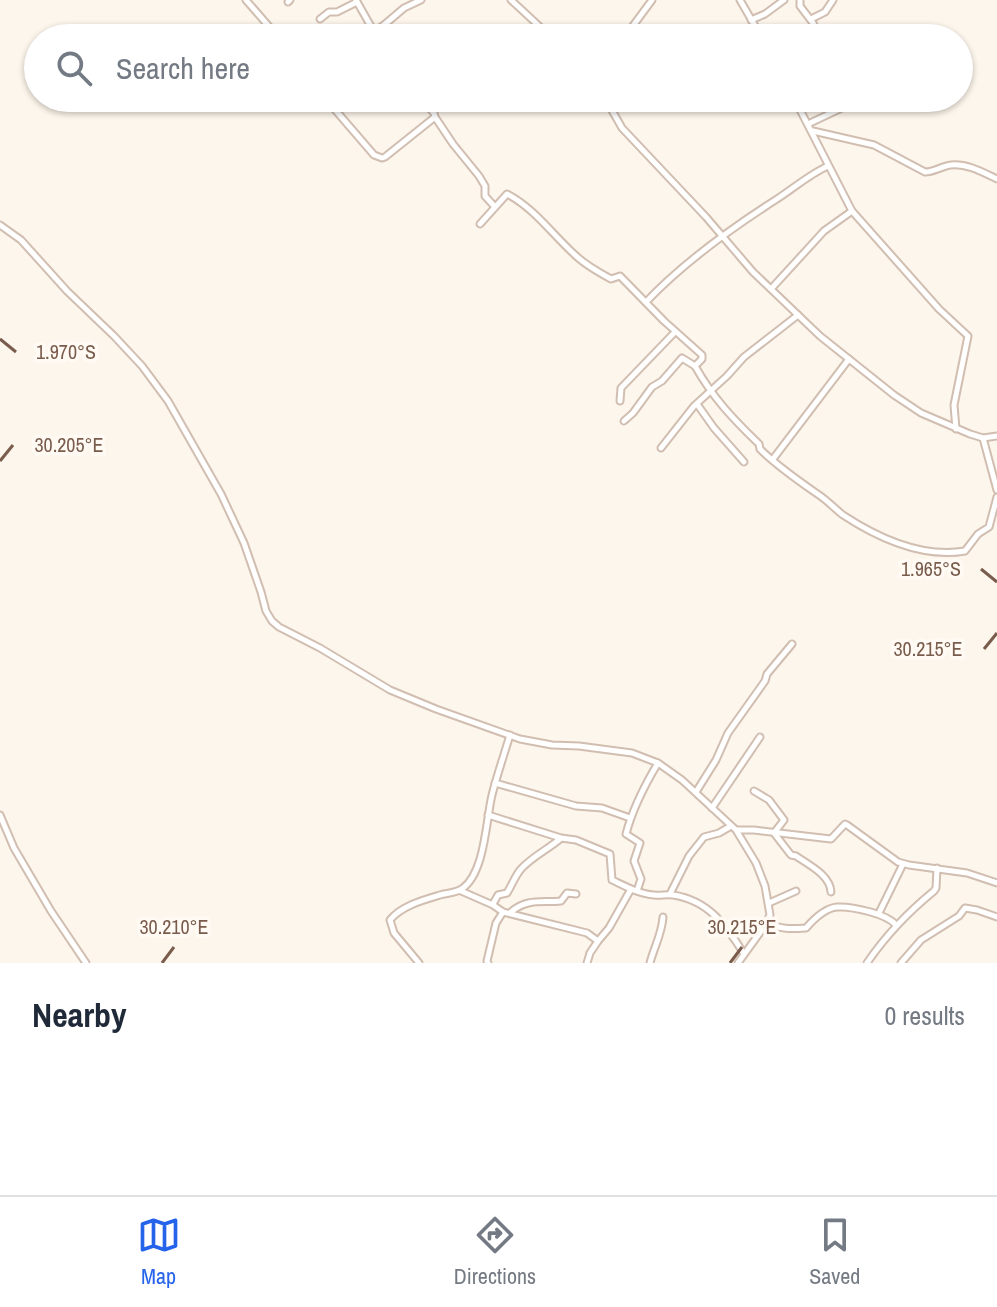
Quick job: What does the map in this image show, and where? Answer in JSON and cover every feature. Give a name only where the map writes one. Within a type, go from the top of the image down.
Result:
[{"type":"street","points":[[246,0],[267,24]]},
{"type":"street","points":[[385,24],[404,8],[421,0]]},
{"type":"street","points":[[511,0],[537,24]]},
{"type":"street","points":[[740,0],[753,24]]},
{"type":"street","points":[[751,20],[784,0]]},
{"type":"street","points":[[800,0],[800,6],[813,24]]},
{"type":"street","points":[[810,19],[825,12],[833,0]]},
{"type":"street","points":[[320,19],[356,1],[369,24]]},
{"type":"street","points":[[634,24],[651,1]]},
{"type":"street","points":[[337,112],[374,155],[382,158],[435,117]]},
{"type":"street","points":[[433,112],[453,144],[479,176],[485,186],[485,196],[495,207]]},
{"type":"street","points":[[613,112],[622,128],[771,289],[849,359],[921,413],[983,438],[997,436]]},
{"type":"street","points":[[802,112],[852,211],[939,309],[968,336],[954,405],[956,429]]},
{"type":"street","points":[[808,124],[833,112]]},
{"type":"street","points":[[813,131],[874,145],[925,172],[957,165],[997,179]]},
{"type":"street","points":[[646,302],[703,250],[828,166]]},
{"type":"street","points":[[480,224],[505,194],[512,196],[536,215],[572,253],[607,278],[620,276],[702,355],[695,366]]},
{"type":"street","points":[[771,289],[824,231],[852,211]]},
{"type":"street","points":[[0,225],[21,240],[67,291],[114,336],[168,401],[221,494],[244,543],[266,611],[279,627],[390,690],[436,709],[510,735],[552,745],[632,753],[658,763],[696,792],[734,828],[756,863],[770,915],[738,963]]},
{"type":"street","points":[[661,448],[697,403],[744,357],[798,315]]},
{"type":"street","points":[[620,401],[621,388],[675,332]]},
{"type":"street","points":[[624,421],[652,387],[662,381],[682,358],[695,366],[724,410],[759,444],[760,449],[840,513],[901,543],[933,551],[965,551],[978,534],[989,527],[997,497]]},
{"type":"street","points":[[773,459],[849,359]]},
{"type":"street","points":[[697,403],[744,462]]},
{"type":"street","points":[[983,438],[997,490]]},
{"type":"street","points":[[696,792],[728,733],[767,674],[792,644]]},
{"type":"street","points":[[419,963],[394,933],[390,920],[400,910],[466,887],[482,853],[495,783],[510,735]]},
{"type":"street","points":[[712,808],[760,737]]},
{"type":"street","points":[[587,963],[590,953],[641,879],[634,861],[640,843],[626,834],[630,818],[658,763]]},
{"type":"street","points":[[495,783],[576,806],[602,808],[630,818]]},
{"type":"street","points":[[754,791],[769,800],[784,820],[774,833]]},
{"type":"street","points":[[0,815],[14,848],[86,963]]},
{"type":"street","points":[[488,815],[576,840],[610,854],[612,880],[634,890],[656,896],[670,894],[706,907],[724,924],[744,954]]},
{"type":"street","points":[[670,894],[689,856],[704,837],[734,828],[831,839],[845,824],[881,851],[904,863],[967,873],[997,883]]},
{"type":"street","points":[[774,833],[791,855],[826,878],[831,892]]},
{"type":"street","points":[[493,905],[498,895],[507,893],[525,865],[561,838]]},
{"type":"street","points":[[879,913],[904,863]]},
{"type":"street","points":[[867,963],[896,925],[934,891],[937,868]]},
{"type":"street","points":[[460,891],[503,912],[587,933],[598,941]]},
{"type":"street","points":[[769,903],[796,891]]},
{"type":"street","points":[[511,912],[533,902],[561,901],[567,893],[576,894]]},
{"type":"street","points":[[767,922],[786,929],[806,928],[819,915],[836,907],[879,913],[896,925]]},
{"type":"street","points":[[901,963],[921,940],[959,916],[965,908],[997,917]]},
{"type":"street","points":[[488,963],[496,923],[503,912]]},
{"type":"street","points":[[650,963],[655,943],[662,932],[663,917]]}]
